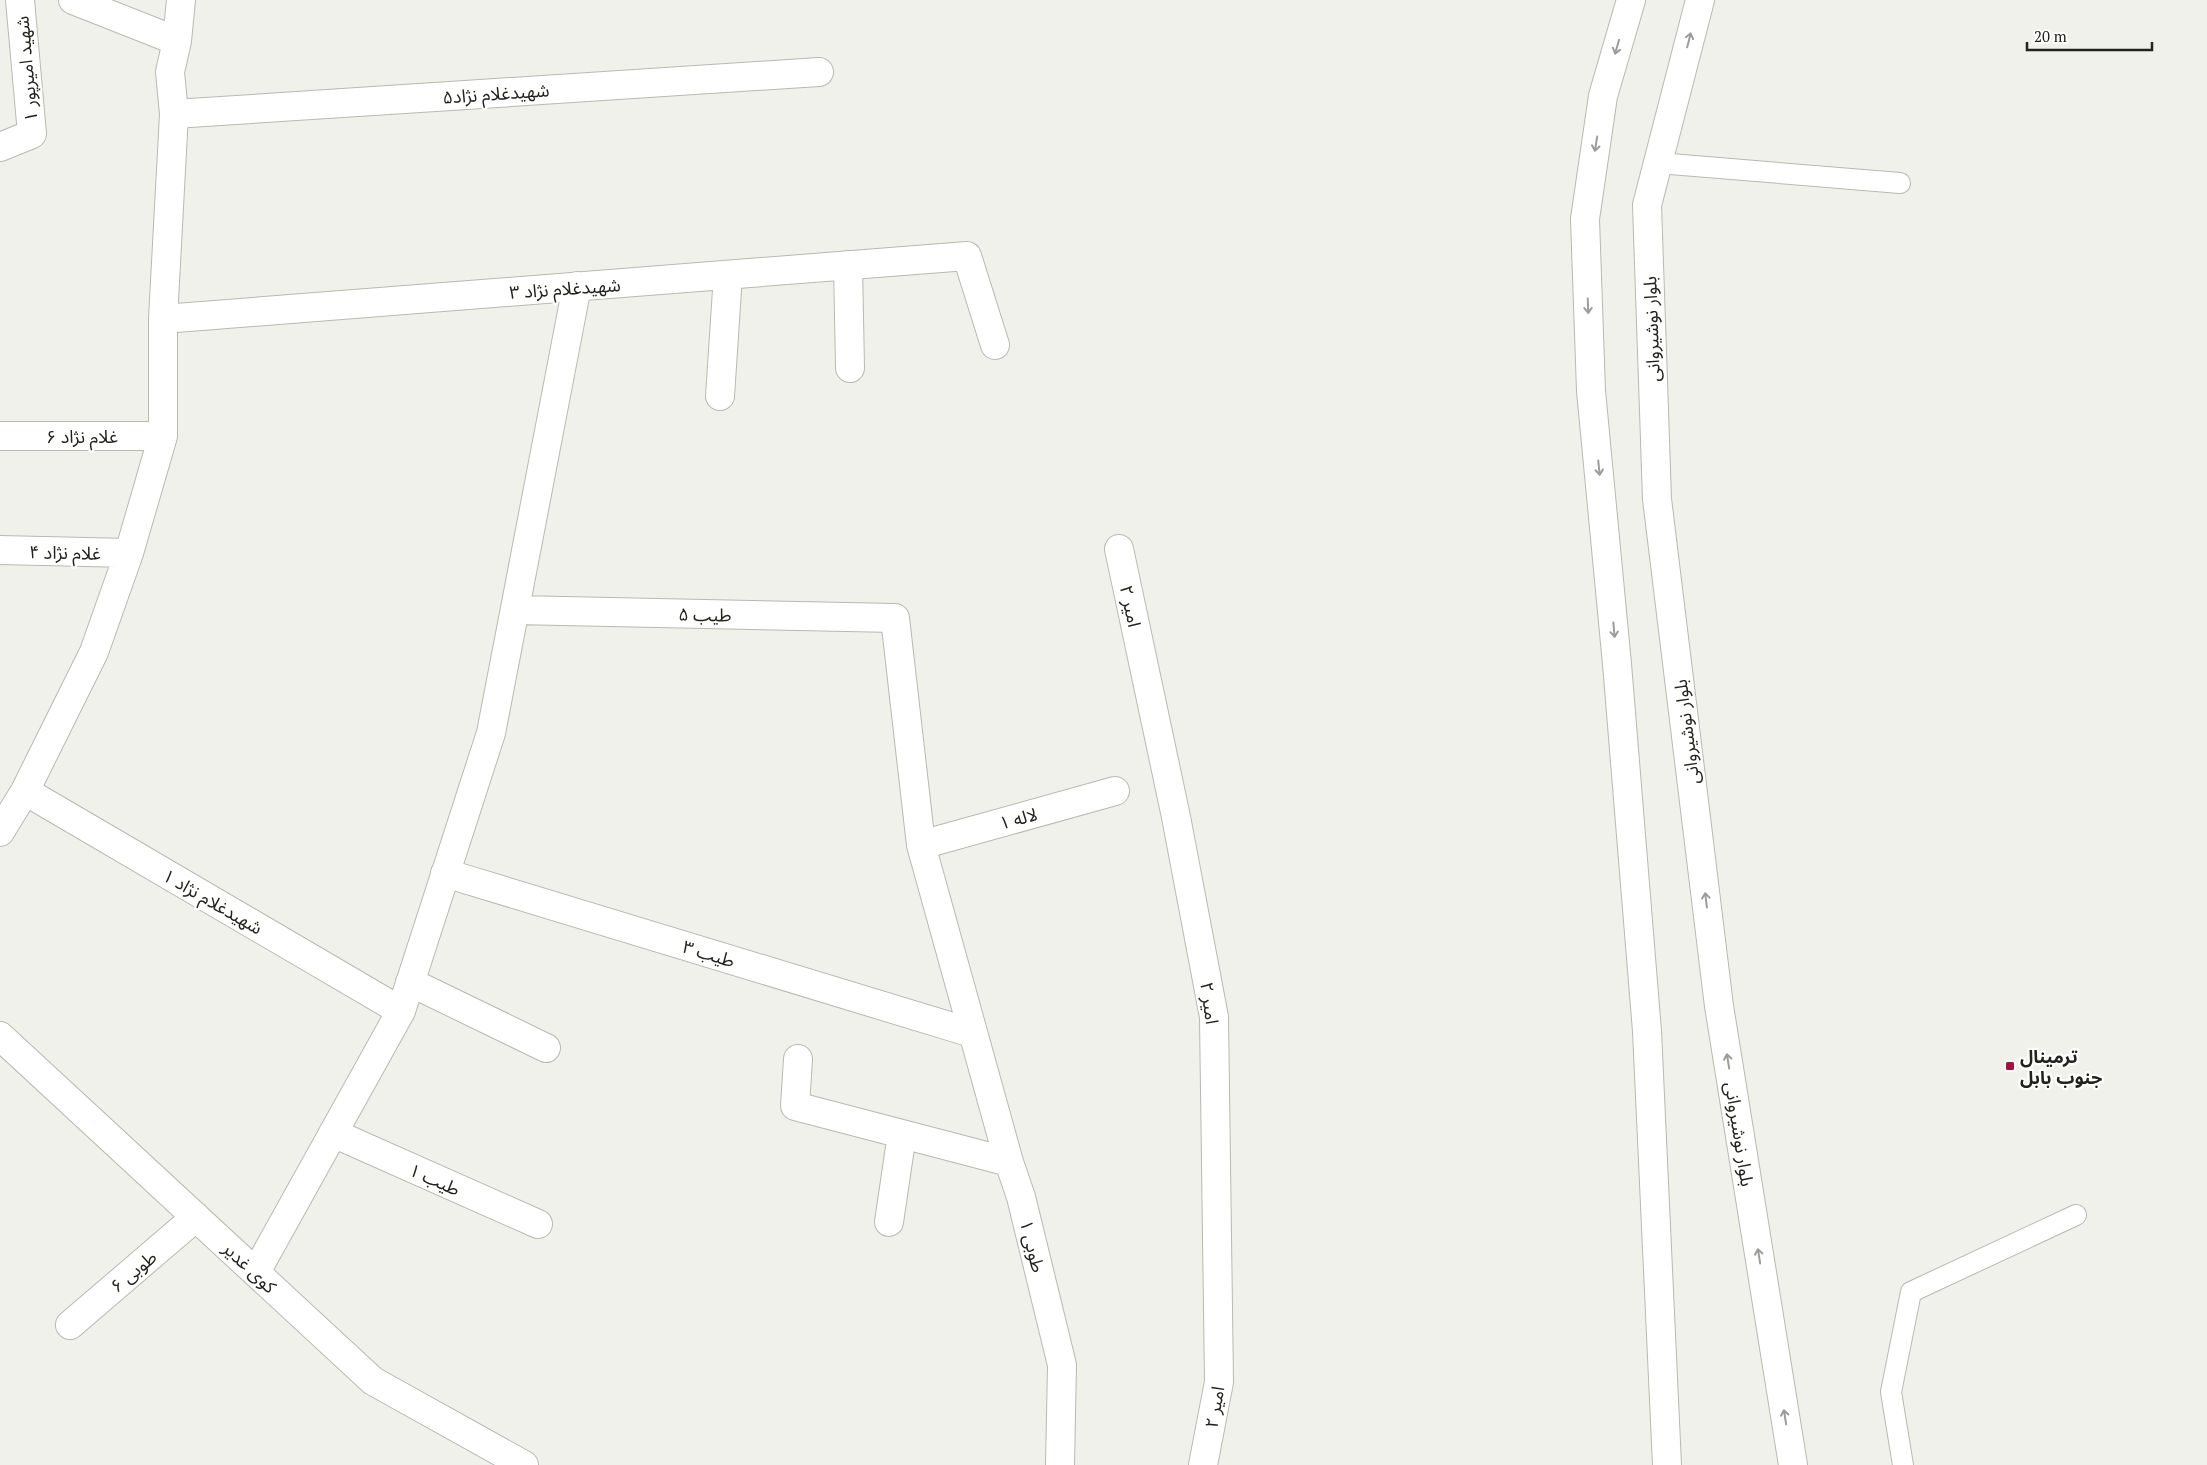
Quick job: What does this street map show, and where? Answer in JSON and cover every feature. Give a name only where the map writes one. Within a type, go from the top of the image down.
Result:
[{"type":"street","name":"شهید امیرپور ۱","points":[[0,147],[32,134],[20,0]]},
{"type":"street","points":[[73,0],[176,41]]},
{"type":"street","points":[[0,832],[25,791],[94,652],[129,553],[163,436],[162,319],[174,114],[170,72],[181,0]]},
{"type":"street","points":[[1631,0],[1603,96],[1585,219],[1591,391],[1616,655],[1647,1031],[1667,1465]]},
{"type":"street","name":"بلوار نوشیروانی","points":[[1700,0],[1647,205],[1657,499],[1719,1006],[1793,1465]]},
{"type":"street","name":"شهیدغلام نژاد۵","points":[[174,114],[819,72]]},
{"type":"street","name":"شهیدغلام نژاد ۳","points":[[162,319],[967,256],[995,345]]},
{"type":"street","points":[[848,266],[850,368]]},
{"type":"street","points":[[720,396],[728,275]]},
{"type":"street","points":[[256,1272],[401,1010],[491,733],[577,286]]},
{"type":"street","name":"غلام نژاد ۶","points":[[0,436],[163,436]]},
{"type":"street","name":"امیر ۲","points":[[1119,549],[1176,817],[1214,1017],[1219,1382],[1203,1465]]},
{"type":"street","name":"غلام نژاد ۴","points":[[0,550],[129,553]]},
{"type":"street","name":"طیب ۵","points":[[515,610],[895,618]]},
{"type":"street","name":"طوبی ۱","points":[[895,618],[921,845],[1008,1162],[1021,1198],[1062,1366],[1060,1465]]},
{"type":"street","name":"شهیدغلام نژاد ۱","points":[[25,791],[401,1010]]},
{"type":"street","name":"لاله ۱","points":[[921,845],[1115,791]]},
{"type":"street","name":"طیب ۳","points":[[445,873],[972,1033]]},
{"type":"street","points":[[410,982],[546,1048]]},
{"type":"street","name":"کوی غدیر","points":[[0,1036],[373,1381],[524,1465]]},
{"type":"street","points":[[798,1059],[795,1106],[1008,1162]]},
{"type":"street","name":"طیب ۱","points":[[333,1133],[538,1224]]},
{"type":"street","points":[[889,1222],[902,1134]]},
{"type":"street","name":"طوبی ۶","points":[[70,1325],[196,1217]]},
{"type":"lane","points":[[1658,163],[1900,183]]},
{"type":"lane","points":[[1903,1465],[1891,1392],[1911,1292],[2076,1215]]},
{"type":"place","name":"ترمینال جنوب بابل","points":[[2010,1066]]}]
